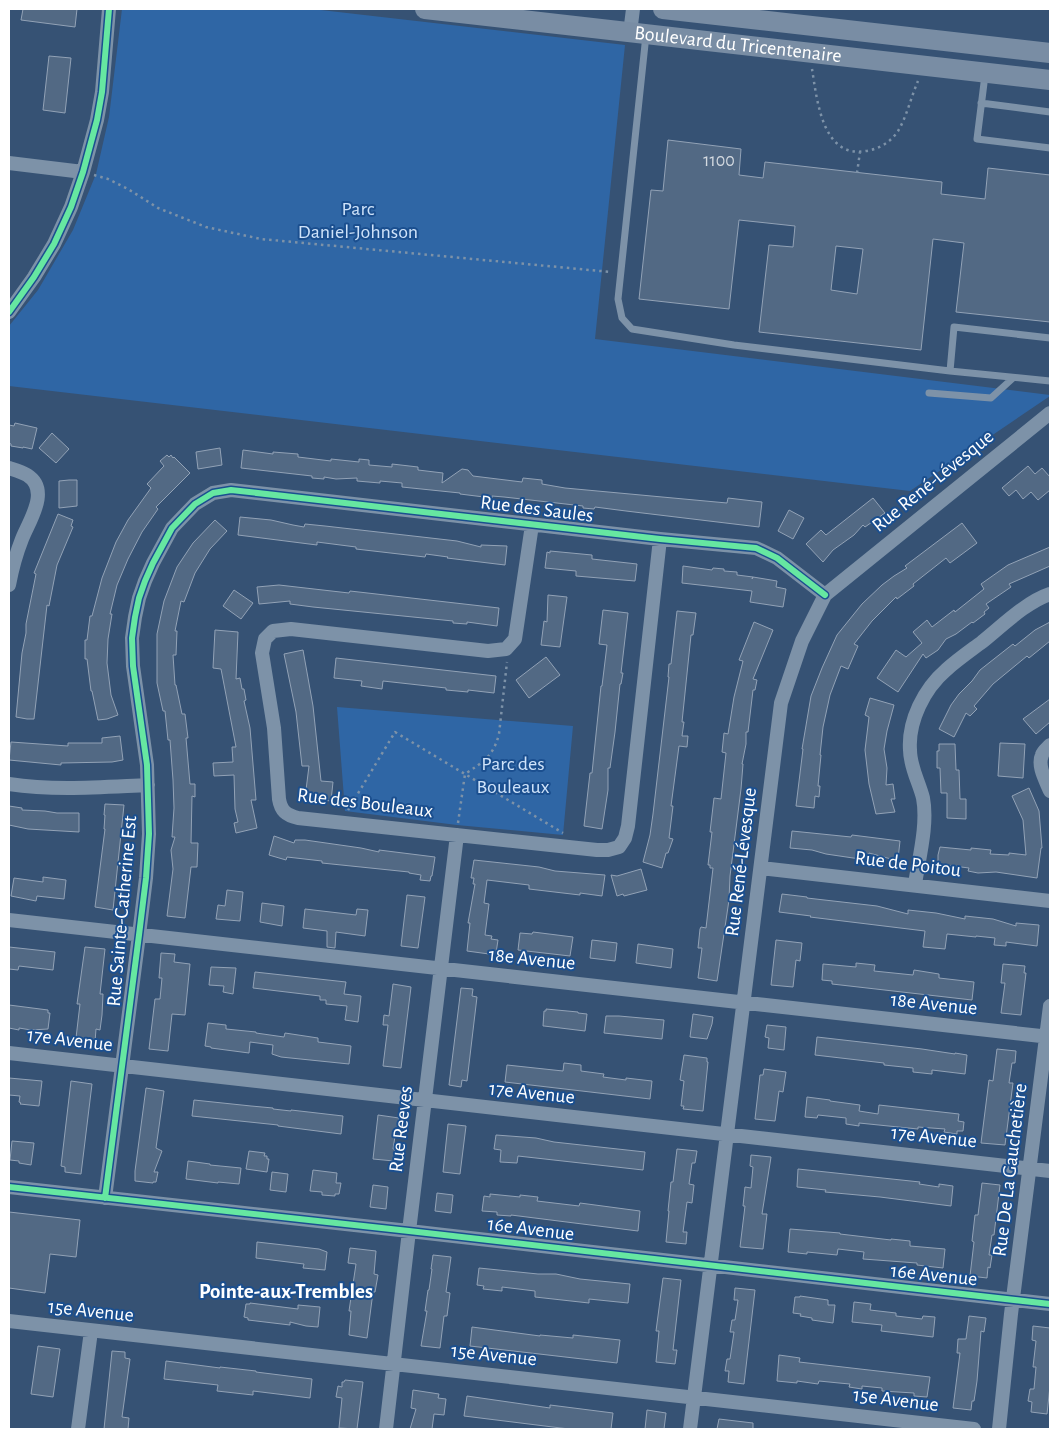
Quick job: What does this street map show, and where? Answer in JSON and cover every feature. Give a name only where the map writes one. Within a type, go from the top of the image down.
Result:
[{"type":"street","points":[[9,312],[34,277],[54,244],[71,207],[83,172],[97,120],[102,92],[109,9]]},
{"type":"street","name":"Boulevard du Tricentenaire","points":[[425,9],[519,14],[638,34],[1050,80]]},
{"type":"street","points":[[633,9],[638,34]]},
{"type":"street","name":"Boulevard du Tricentenaire","points":[[663,9],[1050,53]]},
{"type":"street","points":[[985,72],[990,46]]},
{"type":"street","points":[[9,163],[83,172]]},
{"type":"street","name":"Rue René-Lévesque","points":[[690,1429],[781,703],[802,641],[825,596],[1050,413]]},
{"type":"street","points":[[9,468],[28,476],[34,481],[38,498],[37,506],[22,539],[9,585]]},
{"type":"street","name":"Rue des Saules","points":[[231,490],[532,525],[756,548],[777,558],[825,596]]},
{"type":"street","name":"Rue Sainte-Catherine Est","points":[[106,1198],[146,878],[149,834],[148,785],[143,729],[133,666],[132,638],[139,598],[153,562],[172,528],[195,504],[213,493],[231,490]]},
{"type":"street","points":[[509,646],[515,639],[532,525]]},
{"type":"street","name":"Rue des Bouleaux","points":[[509,646],[506,649],[488,651],[291,629],[273,631],[265,639],[262,653],[274,728],[280,806],[283,812],[290,816],[597,850],[619,847],[625,838],[628,826],[660,539]]},
{"type":"street","points":[[915,884],[924,822],[923,798],[913,771],[910,751],[910,732],[918,708],[931,686],[945,671],[1026,608],[1050,594]]},
{"type":"street","points":[[1050,745],[1042,754],[1041,764],[1043,776],[1050,791]]},
{"type":"street","points":[[9,784],[57,788],[148,785]]},
{"type":"street","name":"Rue Reeves","points":[[386,1429],[457,835]]},
{"type":"street","name":"Rue de Poitou","points":[[761,868],[915,884],[1050,901]]},
{"type":"street","name":"18e Avenue","points":[[9,920],[1049,1037]]},
{"type":"street","name":"Rue De La Gauchetière","points":[[999,1429],[1013,1300],[1049,1037],[1050,1006]]},
{"type":"street","name":"17e Avenue","points":[[9,1053],[1050,1171]]},
{"type":"street","name":"16e Avenue","points":[[9,1187],[1050,1304]]},
{"type":"street","name":"15e Avenue","points":[[9,1321],[974,1429]]},
{"type":"street","points":[[78,1429],[91,1331]]},
{"type":"lane","points":[[638,34],[618,300],[622,318],[632,329],[734,345],[1050,381]]},
{"type":"lane","points":[[985,72],[977,139],[1050,148]]},
{"type":"lane","points":[[981,103],[1050,112]]},
{"type":"lane","points":[[950,371],[954,326],[1050,338]]},
{"type":"lane","points":[[930,394],[991,398],[1013,378]]},
{"type":"path","points":[[809,53],[821,117],[827,130],[833,139],[844,149],[860,152],[878,148],[892,138],[898,130],[923,66]]},
{"type":"path","points":[[857,173],[860,152]]},
{"type":"path","points":[[83,172],[108,179],[158,208],[206,227],[261,239],[621,272]]},
{"type":"path","points":[[457,835],[465,774],[491,754],[496,746],[509,646]]},
{"type":"path","points":[[340,822],[395,732],[564,834]]},
{"type":"green space","name":"Parc Daniel-Johnson","points":[[122,9],[312,9],[625,45],[595,339],[1050,396],[910,491],[9,386],[9,326],[38,290],[73,230],[96,174],[109,117]]},
{"type":"green space","name":"Parc des Bouleaux","points":[[337,707],[573,726],[563,835],[457,825],[345,811]]},
{"type":"building","points":[[23,9],[77,9],[75,27],[21,20]]},
{"type":"building","points":[[49,56],[71,58],[65,113],[43,110]]},
{"type":"building","points":[[668,140],[741,149],[739,175],[763,178],[765,162],[942,182],[941,194],[985,199],[988,168],[1050,175],[1050,322],[956,312],[964,243],[933,239],[921,350],[759,332],[769,245],[793,247],[795,226],[739,220],[729,309],[639,299],[651,190],[663,191]],"holes":[[[836,246],[863,249],[857,294],[831,290]]]},
{"type":"building","points":[[15,423],[37,428],[32,449],[11,446],[9,443],[9,425],[14,426]]},
{"type":"building","points":[[52,433],[69,449],[56,463],[39,448]]},
{"type":"building","points":[[220,448],[222,465],[198,469],[196,452]]},
{"type":"building","points":[[243,450],[273,454],[273,452],[298,454],[298,457],[331,461],[331,459],[359,462],[359,459],[369,460],[369,465],[392,467],[392,464],[418,467],[418,470],[443,473],[442,483],[462,469],[468,470],[473,476],[522,482],[523,478],[542,480],[542,484],[565,488],[727,503],[728,498],[762,502],[759,527],[595,507],[594,509],[583,508],[583,506],[504,497],[492,496],[492,498],[402,487],[402,483],[357,481],[357,478],[312,478],[312,476],[241,468]]},
{"type":"building","points":[[167,455],[174,457],[190,473],[156,507],[158,509],[142,532],[117,585],[110,614],[112,614],[107,663],[111,695],[118,715],[98,720],[91,691],[87,659],[85,659],[85,640],[87,640],[90,616],[92,616],[102,578],[116,542],[128,520],[151,488],[147,484],[164,466],[160,461]]},
{"type":"building","points":[[1028,466],[1035,474],[1042,468],[1050,477],[1050,490],[1038,500],[1031,492],[1023,499],[1016,490],[1009,496],[1002,488]]},
{"type":"building","points":[[77,480],[77,506],[59,508],[59,481]]},
{"type":"building","points":[[873,498],[885,513],[865,527],[863,525],[854,535],[833,550],[823,562],[806,544],[821,530],[826,535]]},
{"type":"building","points":[[789,510],[804,518],[793,539],[778,531]]},
{"type":"building","points":[[58,514],[73,520],[71,526],[73,527],[57,565],[49,606],[47,605],[34,719],[27,719],[16,717],[26,624],[36,574],[34,573]]},
{"type":"building","points":[[240,517],[271,520],[304,527],[305,524],[457,541],[481,547],[481,545],[507,546],[505,565],[426,554],[425,557],[356,549],[356,547],[317,542],[317,545],[238,535]]},
{"type":"building","points":[[215,520],[227,531],[210,549],[195,573],[184,602],[181,601],[175,631],[177,631],[176,655],[173,655],[175,685],[182,714],[185,714],[190,784],[195,784],[195,797],[192,796],[191,843],[198,843],[197,867],[191,867],[185,918],[167,916],[173,869],[171,850],[175,837],[172,837],[174,808],[170,740],[168,740],[165,711],[163,711],[157,683],[157,634],[164,601],[177,567],[193,543]]},
{"type":"building","points":[[962,523],[977,543],[950,563],[946,558],[913,584],[914,586],[897,599],[896,597],[872,621],[854,644],[858,646],[848,669],[841,666],[830,695],[823,727],[818,786],[820,786],[819,797],[815,796],[814,808],[796,806],[802,749],[811,696],[837,635],[862,604],[882,585],[907,568],[905,566]]},
{"type":"building","points":[[1050,547],[1050,566],[1009,584],[1011,587],[986,604],[989,608],[984,612],[985,614],[946,639],[938,650],[926,658],[923,654],[898,692],[877,678],[896,650],[906,657],[922,643],[913,632],[927,620],[932,627],[984,589],[981,584],[1008,565]]},
{"type":"building","points":[[550,551],[592,555],[592,559],[637,564],[635,581],[576,576],[576,571],[545,568],[547,552],[550,553]]},
{"type":"building","points":[[683,566],[712,570],[713,568],[724,569],[724,571],[737,572],[737,575],[777,581],[776,587],[786,589],[783,607],[750,602],[752,591],[682,583]]},
{"type":"building","points":[[279,585],[499,608],[497,626],[467,622],[467,624],[453,623],[453,621],[313,607],[290,604],[290,601],[259,604],[257,587]]},
{"type":"building","points":[[234,590],[253,603],[241,619],[223,606]]},
{"type":"building","points":[[548,595],[567,597],[560,647],[541,645],[544,621],[547,622]]},
{"type":"building","points":[[603,610],[628,613],[621,673],[623,673],[610,768],[608,768],[608,790],[602,829],[584,826],[607,645],[599,644]]},
{"type":"building","points":[[677,611],[696,613],[693,635],[691,635],[682,722],[684,722],[682,736],[688,736],[687,747],[679,746],[671,806],[673,806],[669,838],[673,839],[668,853],[666,853],[662,868],[643,862],[653,814],[669,664],[671,664]]},
{"type":"building","points":[[754,622],[773,630],[753,679],[757,680],[755,690],[753,690],[748,732],[746,732],[729,900],[717,981],[698,978],[702,948],[698,948],[700,929],[701,927],[706,928],[713,868],[710,868],[710,865],[708,865],[712,832],[710,832],[714,798],[721,799],[726,753],[722,752],[724,733],[728,734],[734,697],[743,661],[739,660]]},
{"type":"building","points":[[1050,622],[1050,641],[1029,658],[1027,656],[993,684],[974,706],[977,709],[970,716],[966,713],[954,737],[939,729],[951,705],[980,670],[1013,644],[1015,646],[1035,630]]},
{"type":"building","points":[[215,630],[238,632],[236,679],[240,678],[242,689],[244,689],[246,700],[244,701],[250,728],[256,800],[251,800],[257,828],[236,833],[234,823],[238,822],[235,809],[234,775],[214,776],[213,763],[233,762],[232,747],[236,747],[221,669],[213,668]]},
{"type":"building","points":[[303,650],[313,706],[321,781],[333,782],[331,801],[305,798],[309,766],[302,766],[296,712],[284,654]]},
{"type":"building","points":[[546,657],[560,675],[529,698],[516,680]]},
{"type":"building","points":[[336,658],[496,676],[494,693],[446,690],[446,688],[383,681],[382,689],[361,686],[362,681],[334,678]]},
{"type":"building","points":[[870,698],[894,705],[884,749],[887,768],[886,785],[893,784],[895,799],[891,799],[895,812],[876,814],[869,784],[865,750],[869,717],[865,715]]},
{"type":"building","points":[[1050,699],[1050,722],[1036,734],[1023,719]]},
{"type":"building","points":[[120,736],[123,760],[61,763],[61,765],[9,760],[11,742],[68,746],[68,743],[102,743],[102,738]]},
{"type":"building","points":[[1000,743],[1025,744],[1023,778],[998,776]]},
{"type":"building","points":[[939,744],[955,744],[956,770],[959,770],[960,799],[966,799],[966,819],[947,818],[947,793],[941,793],[940,768],[937,768]]},
{"type":"building","points":[[1029,788],[1039,811],[1042,848],[1037,878],[996,872],[978,873],[968,871],[969,868],[938,864],[940,847],[991,850],[990,854],[1009,855],[1009,853],[1026,855],[1023,820],[1012,796]]},
{"type":"building","points":[[105,804],[124,805],[113,910],[95,907],[105,829]]},
{"type":"building","points":[[9,806],[22,808],[22,810],[79,813],[79,832],[28,829],[9,825]]},
{"type":"building","points":[[792,831],[851,837],[852,835],[900,841],[898,859],[869,853],[868,859],[860,859],[790,848]]},
{"type":"building","points":[[274,836],[294,843],[295,840],[305,840],[379,852],[379,850],[435,857],[432,876],[430,881],[420,880],[421,875],[409,872],[322,863],[322,861],[287,857],[286,860],[269,855]]},
{"type":"building","points":[[474,860],[539,867],[555,871],[605,875],[602,896],[529,889],[529,885],[487,880],[484,903],[489,904],[485,935],[492,936],[491,939],[498,940],[496,953],[467,951],[470,923],[468,923],[475,884],[473,884],[474,878],[471,878]]},
{"type":"building","points":[[641,869],[647,890],[617,896],[611,875],[617,876]]},
{"type":"building","points":[[43,877],[66,880],[64,899],[37,896],[36,901],[11,896],[14,878],[43,882]]},
{"type":"building","points":[[227,890],[243,892],[240,921],[216,919],[218,905],[225,906]]},
{"type":"building","points":[[782,894],[877,906],[908,914],[908,910],[965,919],[965,916],[993,919],[1016,926],[1016,923],[1039,925],[1037,946],[1006,942],[1006,946],[994,945],[995,938],[947,934],[945,949],[923,947],[925,931],[779,912]]},
{"type":"building","points":[[407,895],[425,897],[418,948],[401,946]]},
{"type":"building","points":[[262,903],[284,906],[282,926],[260,922]]},
{"type":"building","points":[[305,909],[356,915],[357,909],[368,910],[365,936],[336,932],[335,948],[327,947],[327,931],[303,928]]},
{"type":"building","points":[[533,932],[573,937],[570,956],[518,950],[520,933],[532,934]]},
{"type":"building","points":[[592,940],[617,943],[615,961],[590,958]]},
{"type":"building","points":[[776,940],[802,943],[800,961],[796,960],[793,987],[771,985]]},
{"type":"building","points":[[638,944],[673,949],[671,968],[636,963]]},
{"type":"building","points":[[9,947],[55,952],[53,970],[19,966],[18,970],[9,969]]},
{"type":"building","points":[[85,947],[105,949],[100,994],[103,994],[102,1015],[100,1030],[96,1029],[95,1042],[76,1038],[80,1004],[77,1004]]},
{"type":"building","points":[[161,953],[175,954],[174,962],[190,964],[185,1015],[172,1014],[168,1051],[149,1049],[155,999],[160,999],[162,978],[159,978]]},
{"type":"building","points":[[856,963],[875,965],[874,971],[913,975],[914,970],[939,974],[939,978],[974,982],[972,1000],[832,984],[832,981],[822,980],[823,964],[856,967]]},
{"type":"building","points":[[1003,964],[1025,966],[1024,973],[1026,973],[1021,1015],[1001,1013],[1005,983],[1001,983]]},
{"type":"building","points":[[211,967],[236,968],[233,994],[223,992],[224,986],[209,985]]},
{"type":"building","points":[[255,972],[346,982],[344,994],[361,996],[358,1022],[345,1020],[347,1006],[326,1004],[326,1000],[320,1000],[320,996],[253,988]]},
{"type":"building","points":[[393,984],[411,987],[401,1068],[383,1066],[388,1025],[383,1025],[384,1015],[389,1016]]},
{"type":"building","points":[[461,988],[473,989],[472,996],[477,997],[467,1081],[462,1080],[461,1087],[449,1085]]},
{"type":"building","points":[[9,1005],[48,1010],[48,1013],[50,1013],[48,1029],[31,1030],[19,1028],[19,1030],[9,1028]]},
{"type":"building","points":[[546,1009],[587,1014],[585,1031],[543,1026],[544,1011]]},
{"type":"building","points":[[693,1014],[713,1017],[707,1039],[690,1037]]},
{"type":"building","points":[[606,1016],[664,1020],[662,1039],[604,1033]]},
{"type":"building","points":[[208,1023],[226,1025],[226,1029],[284,1037],[285,1033],[318,1038],[318,1042],[351,1046],[349,1064],[281,1057],[272,1054],[273,1045],[250,1042],[249,1053],[211,1048],[205,1046]]},
{"type":"building","points":[[767,1025],[786,1027],[784,1050],[768,1048],[769,1038],[765,1037]]},
{"type":"building","points":[[817,1037],[967,1055],[965,1074],[932,1070],[932,1074],[913,1072],[913,1068],[815,1055]]},
{"type":"building","points":[[997,1049],[1016,1051],[1015,1063],[1012,1063],[1009,1083],[1013,1083],[1005,1145],[981,1143],[989,1080],[993,1081]]},
{"type":"building","points":[[684,1055],[707,1058],[703,1111],[683,1109],[684,1106],[681,1106],[684,1081],[680,1080]]},
{"type":"building","points":[[564,1063],[581,1065],[581,1071],[604,1074],[603,1077],[652,1081],[650,1099],[505,1082],[507,1065],[563,1071]]},
{"type":"building","points":[[764,1069],[786,1072],[783,1092],[779,1091],[775,1121],[755,1119],[760,1075],[763,1075]]},
{"type":"building","points":[[9,1078],[42,1081],[39,1106],[20,1104],[20,1096],[9,1095]]},
{"type":"building","points":[[71,1081],[92,1084],[81,1174],[65,1172],[65,1167],[61,1166]]},
{"type":"building","points":[[146,1088],[164,1091],[156,1148],[162,1151],[154,1172],[158,1172],[156,1182],[153,1183],[135,1181]]},
{"type":"building","points":[[807,1097],[860,1105],[859,1111],[878,1114],[879,1105],[959,1114],[958,1121],[964,1122],[963,1131],[957,1131],[957,1134],[944,1132],[945,1129],[918,1127],[918,1129],[859,1123],[859,1126],[846,1124],[846,1118],[818,1115],[817,1118],[805,1117]]},
{"type":"building","points":[[194,1100],[343,1116],[341,1134],[192,1116]]},
{"type":"building","points":[[378,1115],[399,1118],[393,1149],[395,1149],[394,1161],[373,1159]]},
{"type":"building","points":[[448,1124],[466,1126],[460,1174],[443,1172]]},
{"type":"building","points":[[496,1135],[536,1138],[554,1142],[645,1152],[643,1170],[518,1156],[517,1163],[500,1162],[501,1150],[494,1149]]},
{"type":"building","points":[[12,1141],[34,1143],[31,1165],[10,1160]]},
{"type":"building","points":[[677,1149],[697,1151],[695,1163],[692,1163],[689,1184],[694,1185],[692,1203],[687,1202],[683,1232],[687,1232],[686,1244],[666,1242],[671,1182],[673,1182]]},
{"type":"building","points":[[249,1151],[265,1153],[264,1156],[267,1156],[267,1159],[269,1159],[267,1172],[246,1169]]},
{"type":"building","points":[[751,1155],[771,1157],[762,1214],[767,1214],[763,1249],[740,1247],[745,1206],[743,1206],[745,1187],[751,1188],[753,1167],[750,1166]]},
{"type":"building","points":[[188,1161],[241,1168],[239,1184],[186,1179]]},
{"type":"building","points":[[798,1169],[920,1182],[919,1184],[939,1187],[939,1184],[953,1186],[951,1206],[825,1192],[826,1190],[797,1187]]},
{"type":"building","points":[[313,1170],[337,1173],[336,1183],[341,1183],[339,1194],[335,1194],[335,1196],[322,1195],[322,1192],[310,1191]]},
{"type":"building","points":[[272,1172],[288,1174],[286,1192],[270,1190]]},
{"type":"building","points":[[982,1183],[1000,1185],[994,1235],[992,1235],[989,1255],[992,1255],[987,1278],[970,1276],[975,1215],[978,1215]]},
{"type":"building","points":[[373,1185],[388,1187],[386,1209],[370,1207]]},
{"type":"building","points":[[437,1193],[453,1195],[451,1213],[435,1211]]},
{"type":"building","points":[[490,1194],[538,1197],[537,1201],[579,1206],[580,1203],[640,1211],[638,1231],[511,1215],[497,1215],[497,1212],[482,1211],[484,1196],[490,1197]]},
{"type":"building","points":[[9,1212],[80,1220],[76,1257],[50,1254],[45,1293],[9,1288]]},
{"type":"building","points":[[790,1229],[910,1241],[910,1246],[945,1249],[943,1268],[917,1265],[917,1263],[863,1259],[864,1252],[838,1249],[837,1255],[788,1252]]},
{"type":"building","points":[[257,1242],[319,1249],[327,1252],[325,1270],[303,1268],[304,1264],[256,1258]]},
{"type":"building","points":[[350,1248],[376,1251],[374,1274],[378,1275],[375,1292],[373,1292],[367,1338],[349,1335],[351,1311],[349,1311],[356,1264],[348,1263]]},
{"type":"building","points":[[433,1255],[451,1257],[446,1292],[450,1293],[447,1316],[444,1316],[440,1348],[421,1346]]},
{"type":"building","points":[[479,1268],[556,1274],[580,1279],[630,1284],[628,1303],[589,1299],[589,1303],[535,1297],[535,1291],[502,1287],[502,1291],[483,1289],[484,1286],[477,1285]]},
{"type":"building","points":[[663,1278],[681,1280],[673,1350],[677,1350],[675,1364],[656,1362],[659,1331],[656,1331]]},
{"type":"building","points":[[735,1288],[755,1290],[744,1384],[728,1382],[729,1371],[725,1371],[727,1359],[730,1359],[734,1332],[730,1332],[732,1320],[735,1320],[738,1300],[734,1300]]},
{"type":"building","points":[[795,1297],[828,1300],[828,1305],[835,1305],[833,1323],[812,1320],[812,1318],[793,1313]]},
{"type":"building","points":[[854,1302],[871,1304],[870,1310],[896,1313],[896,1316],[922,1319],[923,1316],[935,1317],[933,1337],[881,1331],[882,1325],[852,1322]]},
{"type":"building","points":[[246,1304],[298,1309],[298,1305],[320,1307],[318,1327],[290,1322],[290,1325],[248,1320],[248,1318],[244,1317]]},
{"type":"building","points":[[969,1316],[986,1318],[984,1332],[981,1331],[977,1381],[971,1410],[953,1408],[960,1353],[957,1353],[958,1339],[966,1339]]},
{"type":"building","points":[[1033,1326],[1050,1328],[1050,1386],[1047,1414],[1031,1412],[1032,1402],[1028,1401],[1030,1389],[1034,1389],[1036,1367],[1033,1367],[1036,1341],[1032,1340]]},
{"type":"building","points":[[472,1327],[540,1336],[573,1338],[573,1335],[620,1340],[617,1363],[470,1346]]},
{"type":"building","points":[[38,1346],[60,1349],[53,1397],[31,1394]]},
{"type":"building","points":[[112,1351],[125,1352],[125,1358],[130,1359],[122,1417],[129,1418],[128,1429],[104,1429]]},
{"type":"building","points":[[779,1355],[800,1358],[799,1362],[930,1377],[927,1397],[914,1396],[914,1393],[882,1391],[882,1388],[862,1386],[862,1389],[849,1387],[850,1384],[819,1381],[818,1384],[777,1381]]},
{"type":"building","points":[[166,1361],[312,1379],[310,1398],[253,1391],[253,1395],[217,1391],[218,1385],[164,1379]]},
{"type":"building","points":[[345,1380],[363,1382],[357,1429],[339,1428],[342,1398],[336,1397],[338,1386],[342,1387],[342,1382]]},
{"type":"building","points":[[413,1390],[439,1394],[438,1398],[446,1399],[444,1415],[434,1414],[432,1429],[410,1429],[416,1409],[411,1408]]},
{"type":"building","points":[[467,1396],[550,1408],[550,1405],[613,1413],[611,1429],[569,1429],[464,1416]]},
{"type":"building","points":[[647,1410],[666,1413],[664,1429],[645,1429]]},
{"type":"building","points":[[719,1419],[753,1423],[753,1429],[717,1429]]},
{"type":"cycle path","points":[[9,312],[34,277],[54,244],[71,207],[83,172],[97,120],[102,92],[109,9]]},
{"type":"cycle path","points":[[105,1198],[146,878],[149,834],[147,765],[133,666],[132,638],[139,598],[153,563],[172,528],[195,504],[213,493],[231,490],[660,539],[756,548],[777,558],[825,595]]},
{"type":"cycle path","points":[[9,1187],[1050,1304]]},
{"type":"district","name":"Pointe-aux-Trembles","points":[[286,1291]]}]
